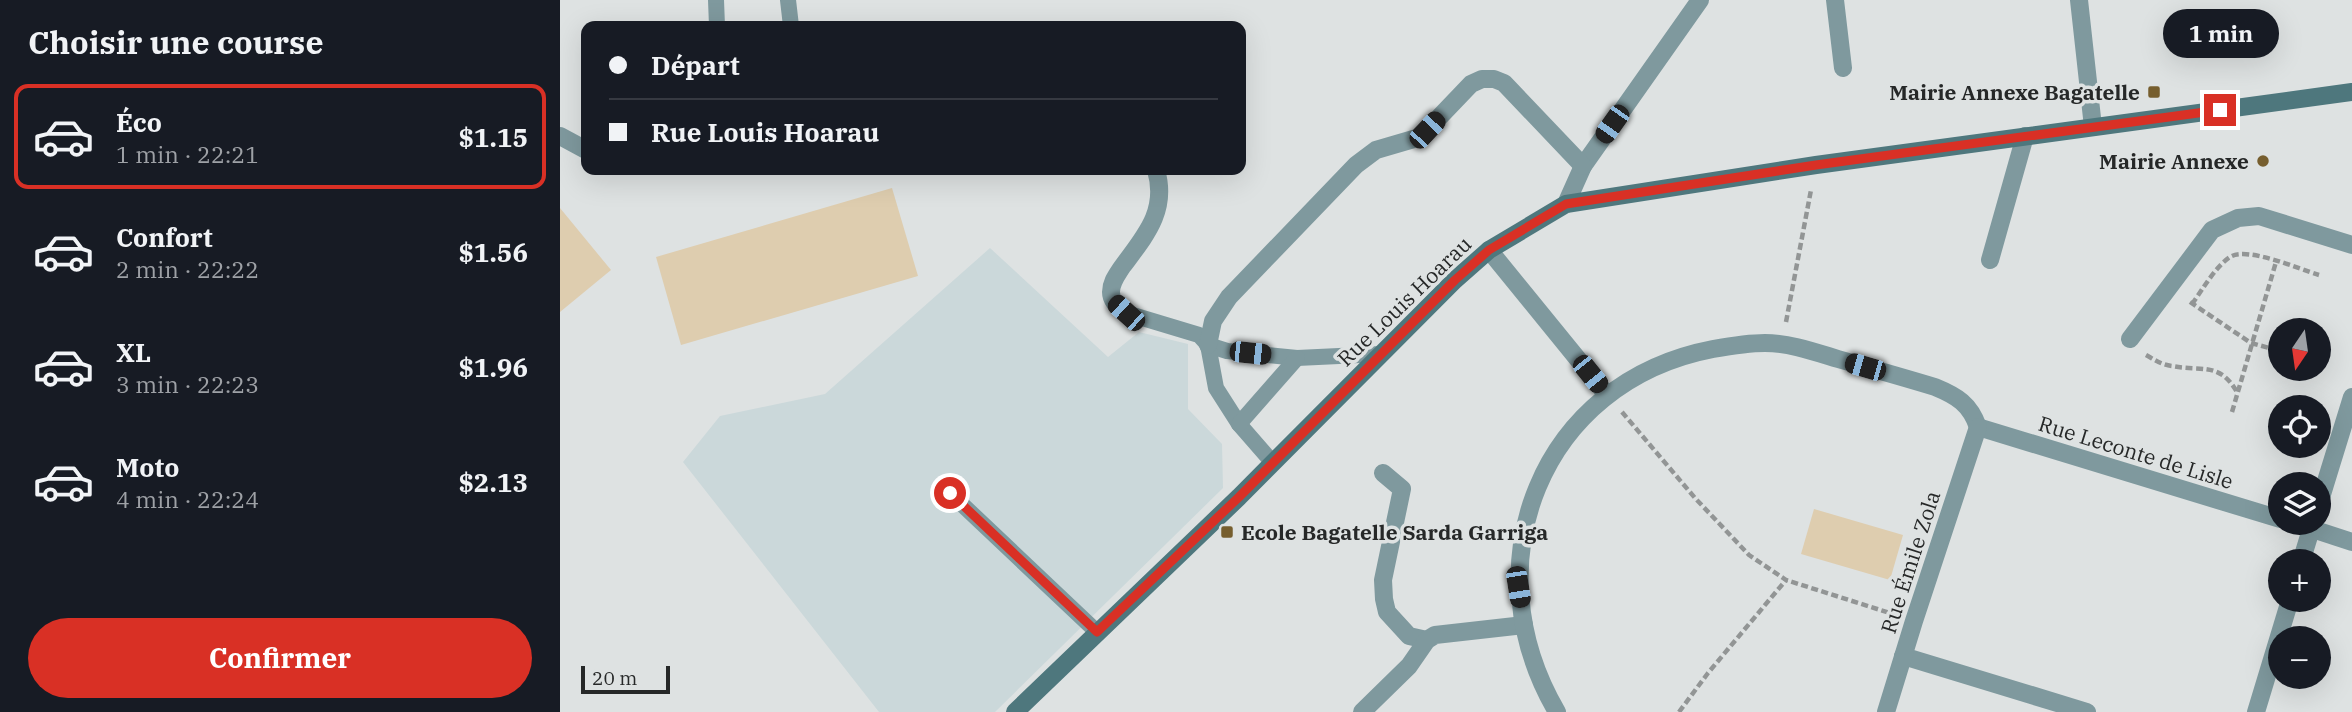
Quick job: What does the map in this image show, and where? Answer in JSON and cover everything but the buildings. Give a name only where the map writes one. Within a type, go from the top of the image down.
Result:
[{"type":"main road","name":"Rue Louis Hoarau","points":[[1014,712],[1489,250],[1566,204],[1816,165],[2352,92]]},
{"type":"street","points":[[1566,204],[1583,166],[1700,0]]},
{"type":"street","points":[[1835,0],[1843,68]]},
{"type":"street","points":[[2079,0],[2093,127]]},
{"type":"street","points":[[1208,345],[1213,321],[1229,297],[1356,165],[1376,150],[1417,138],[1471,84],[1482,79],[1494,79],[1504,83],[1583,166]]},
{"type":"street","points":[[560,136],[581,147]]},
{"type":"street","points":[[1990,260],[2025,136]]},
{"type":"street","points":[[1126,313],[1114,303],[1111,292],[1114,279],[1146,235],[1158,211],[1160,185],[1157,175]]},
{"type":"street","points":[[2130,340],[2212,230],[2238,218],[2259,216],[2352,245]]},
{"type":"street","points":[[1489,250],[1607,395]]},
{"type":"street","points":[[1557,712],[1536,672],[1524,625],[1518,587],[1521,545],[1534,497],[1549,464],[1588,412],[1607,395],[1651,368],[1687,354],[1767,342],[1809,350],[1944,391],[1965,402],[1978,428]]},
{"type":"street","points":[[2329,472],[2352,397]]},
{"type":"street","name":"Rue Leconte de Lisle","points":[[1978,428],[2268,515]]},
{"type":"street","name":"Rue Émile Zola","points":[[1886,712],[1978,428]]},
{"type":"street","points":[[1383,473],[1402,489],[1383,580],[1387,612],[1409,636],[1427,640]]},
{"type":"street","points":[[2331,534],[2352,542]]},
{"type":"street","points":[[2256,712],[2286,612]]},
{"type":"street","points":[[1362,712],[1409,666],[1427,640],[1435,635],[1524,625]]},
{"type":"street","points":[[1903,656],[2087,712]]},
{"type":"lane","points":[[716,0],[717,21]]},
{"type":"lane","points":[[788,0],[790,21]]},
{"type":"lane","points":[[1126,313],[1199,335],[1208,345],[1227,351],[1297,358],[1381,354]]},
{"type":"lane","points":[[1208,345],[1216,388],[1239,424],[1273,463]]},
{"type":"lane","points":[[1239,424],[1297,358]]},
{"type":"lane","points":[[950,493],[1097,632]]},
{"type":"path","points":[[1781,345],[1816,165]]},
{"type":"path","points":[[2192,304],[2223,263],[2240,253],[2319,275]]},
{"type":"path","points":[[2232,412],[2276,262]]},
{"type":"path","points":[[2168,288],[2251,343],[2268,348]]},
{"type":"path","points":[[2130,340],[2145,354],[2162,364],[2217,370],[2230,380],[2237,392]]},
{"type":"path","points":[[1607,395],[1695,498],[1749,555],[1786,580],[1914,621]]},
{"type":"path","points":[[1679,712],[1786,580]]},
{"type":"shaded area","points":[[892,188],[918,276],[681,345],[656,257]]},
{"type":"shaded area","points":[[560,208],[611,270],[560,312]]},
{"type":"shaded area","points":[[990,248],[1108,357],[1139,332],[1188,344],[1188,409],[1222,444],[1223,488],[995,712],[879,712],[683,462],[720,416],[825,394]]},
{"type":"shaded area","points":[[1814,509],[1903,535],[1890,580],[1801,554]]},
{"type":"place","name":"Mairie Annexe Bagatelle","points":[[2154,92]]},
{"type":"place","name":"Mairie Annexe","points":[[2263,161]]},
{"type":"place","name":"Ecole Bagatelle Sarda Garriga","points":[[1227,532]]},
{"type":"route","points":[[950,493],[1097,632],[1239,497],[1455,280],[1489,250],[1566,204],[1816,165],[2220,110]]}]
